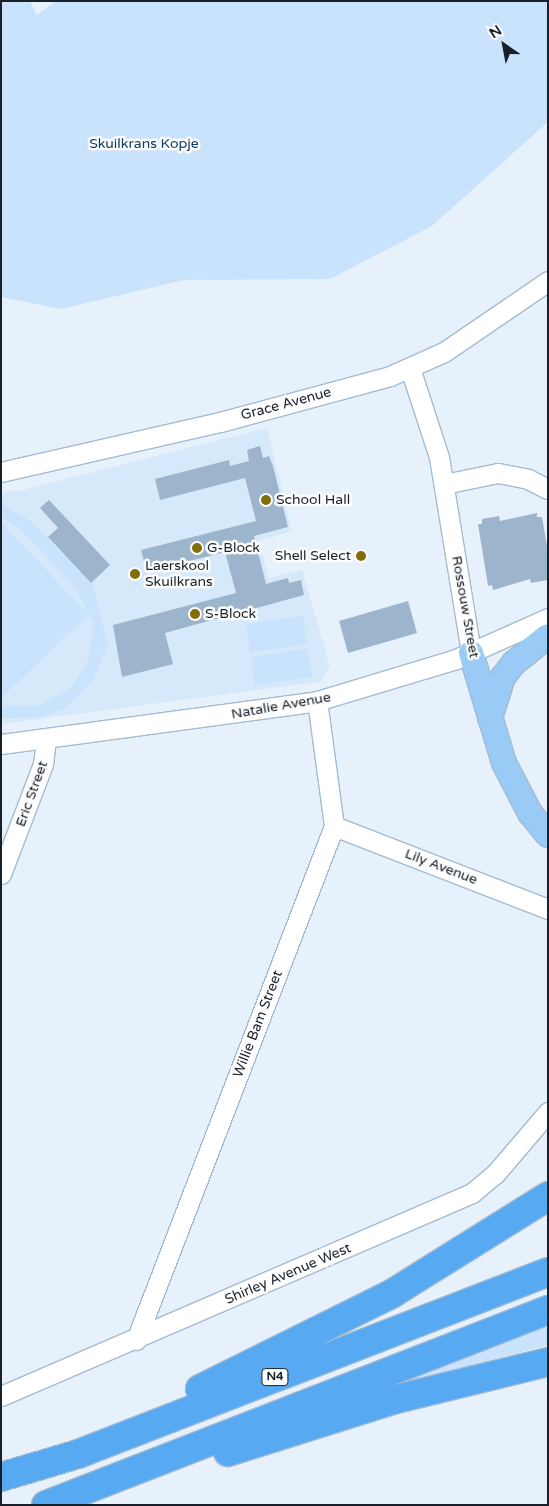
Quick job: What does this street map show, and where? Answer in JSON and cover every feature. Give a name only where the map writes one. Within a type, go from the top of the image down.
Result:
[{"type":"highway","points":[[78,1454],[393,1293],[449,1261],[548,1196]]},
{"type":"highway","name":"N4","points":[[1,1477],[78,1454],[548,1272]]},
{"type":"highway","points":[[46,1505],[548,1310]]},
{"type":"highway","points":[[62,1505],[396,1400],[548,1362]]},
{"type":"main road","points":[[490,718],[503,677],[514,663],[548,636]]},
{"type":"main road","name":"Rossouw Street","points":[[471,653],[490,718],[514,784],[548,835]]},
{"type":"street","name":"Grace Avenue","points":[[1,472],[220,422],[410,368],[444,352],[548,281]]},
{"type":"street","name":"Rossouw Street","points":[[410,368],[434,435],[444,484],[471,653]]},
{"type":"street","points":[[444,484],[498,473],[528,479],[548,489]]},
{"type":"street","name":"Natalie Avenue","points":[[1,744],[46,740],[317,701],[471,653],[548,618]]},
{"type":"street","name":"Willie Bam Street","points":[[136,1340],[334,826],[317,701]]},
{"type":"street","name":"Eric Street","points":[[1,874],[46,755],[46,740]]},
{"type":"street","name":"Lily Avenue","points":[[334,826],[548,909]]},
{"type":"street","name":"Shirley Avenue West","points":[[1,1396],[136,1340],[472,1193],[495,1174],[548,1112]]},
{"type":"shaded area","name":"Laerskool Skuilkrans","points":[[267,428],[292,531],[259,541],[269,578],[302,570],[330,666],[319,682],[1,724],[1,492],[23,490]]},
{"type":"green space","name":"Skuilkrans Kopje","points":[[1,1],[30,1],[37,15],[56,1],[548,1],[548,122],[432,226],[330,279],[184,280],[61,309],[1,297]]},
{"type":"green space","points":[[1,503],[32,522],[93,586],[108,644],[93,682],[64,709],[42,717],[1,718],[1,705],[37,706],[71,688],[89,659],[93,623],[76,589],[21,530],[1,517]]},
{"type":"green space","points":[[1,522],[89,615],[1,698]]},
{"type":"green space","points":[[303,616],[307,644],[250,653],[246,624]]},
{"type":"green space","points":[[308,648],[312,677],[255,685],[251,657]]},
{"type":"green space","points":[[548,1325],[548,1345],[394,1386],[431,1371]]},
{"type":"building","points":[[260,446],[263,458],[269,456],[273,466],[288,527],[254,536],[266,584],[288,578],[289,583],[301,580],[304,595],[165,633],[173,664],[122,677],[113,625],[236,593],[225,552],[147,572],[141,550],[256,521],[245,478],[160,500],[155,479],[229,460],[230,466],[249,461],[247,450]]},
{"type":"building","points":[[49,500],[110,565],[91,583],[48,537],[58,528],[40,508]]},
{"type":"building","points":[[537,513],[537,517],[542,517],[548,552],[548,580],[531,583],[530,579],[493,590],[492,585],[488,586],[478,524],[482,524],[482,519],[499,516],[500,521]]},
{"type":"building","points":[[408,601],[417,633],[348,653],[339,621]]},
{"type":"place","name":"School Hall","points":[[266,500]]},
{"type":"place","name":"G-Block","points":[[197,548]]},
{"type":"place","name":"Shell Select","points":[[361,556]]},
{"type":"place","name":"Laerskool Skuilkrans","points":[[135,574]]},
{"type":"place","name":"S-Block","points":[[195,614]]}]
